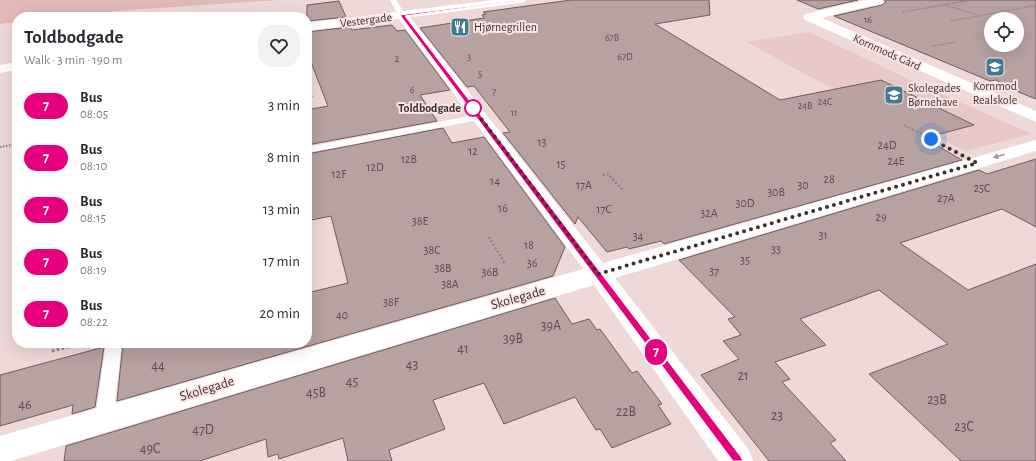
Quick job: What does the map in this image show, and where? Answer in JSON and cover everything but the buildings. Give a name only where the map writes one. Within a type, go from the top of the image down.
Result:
[{"type":"street","name":"Vestergade","points":[[312,26],[520,0]]},
{"type":"street","name":"Kornmods Gård","points":[[871,0],[878,2],[850,7],[809,18],[1036,117]]},
{"type":"street","points":[[402,15],[737,461]]},
{"type":"street","points":[[0,69],[12,67]]},
{"type":"street","name":"Skolegade","points":[[0,450],[1036,145]]},
{"type":"lane","points":[[392,0],[402,15]]},
{"type":"lane","points":[[973,89],[995,84]]},
{"type":"lane","points":[[312,149],[480,117]]},
{"type":"lane","points":[[104,419],[113,348]]},
{"type":"path","points":[[903,12],[971,0]]},
{"type":"path","points":[[946,4],[979,16]]},
{"type":"path","points":[[951,21],[1033,6],[1036,7]]},
{"type":"path","points":[[904,125],[977,163]]},
{"type":"path","points":[[0,147],[12,145]]},
{"type":"path","points":[[603,175],[608,174],[624,191]]},
{"type":"path","points":[[489,237],[505,264]]},
{"type":"path","points":[[52,351],[64,348]]},
{"type":"shaded area","points":[[0,0],[279,0],[109,12],[12,12],[12,23],[0,24]]},
{"type":"shaded area","name":"Skolegades Børnehave","points":[[809,32],[919,84],[1032,134],[965,151],[879,107],[869,109],[747,42]]},
{"type":"bus line","name":"7","points":[[520,0],[402,15],[737,461]]},
{"type":"place","name":"Hjørnegrillen","points":[[460,27]]},
{"type":"place","name":"Kornmod Realskole","points":[[995,67]]},
{"type":"place","name":"Skolegades Børnehave","points":[[894,95]]},
{"type":"place","name":"Toldbodgade","points":[[473,108]]},
{"type":"route","points":[[473,108],[598,274],[977,163],[931,139]]}]
